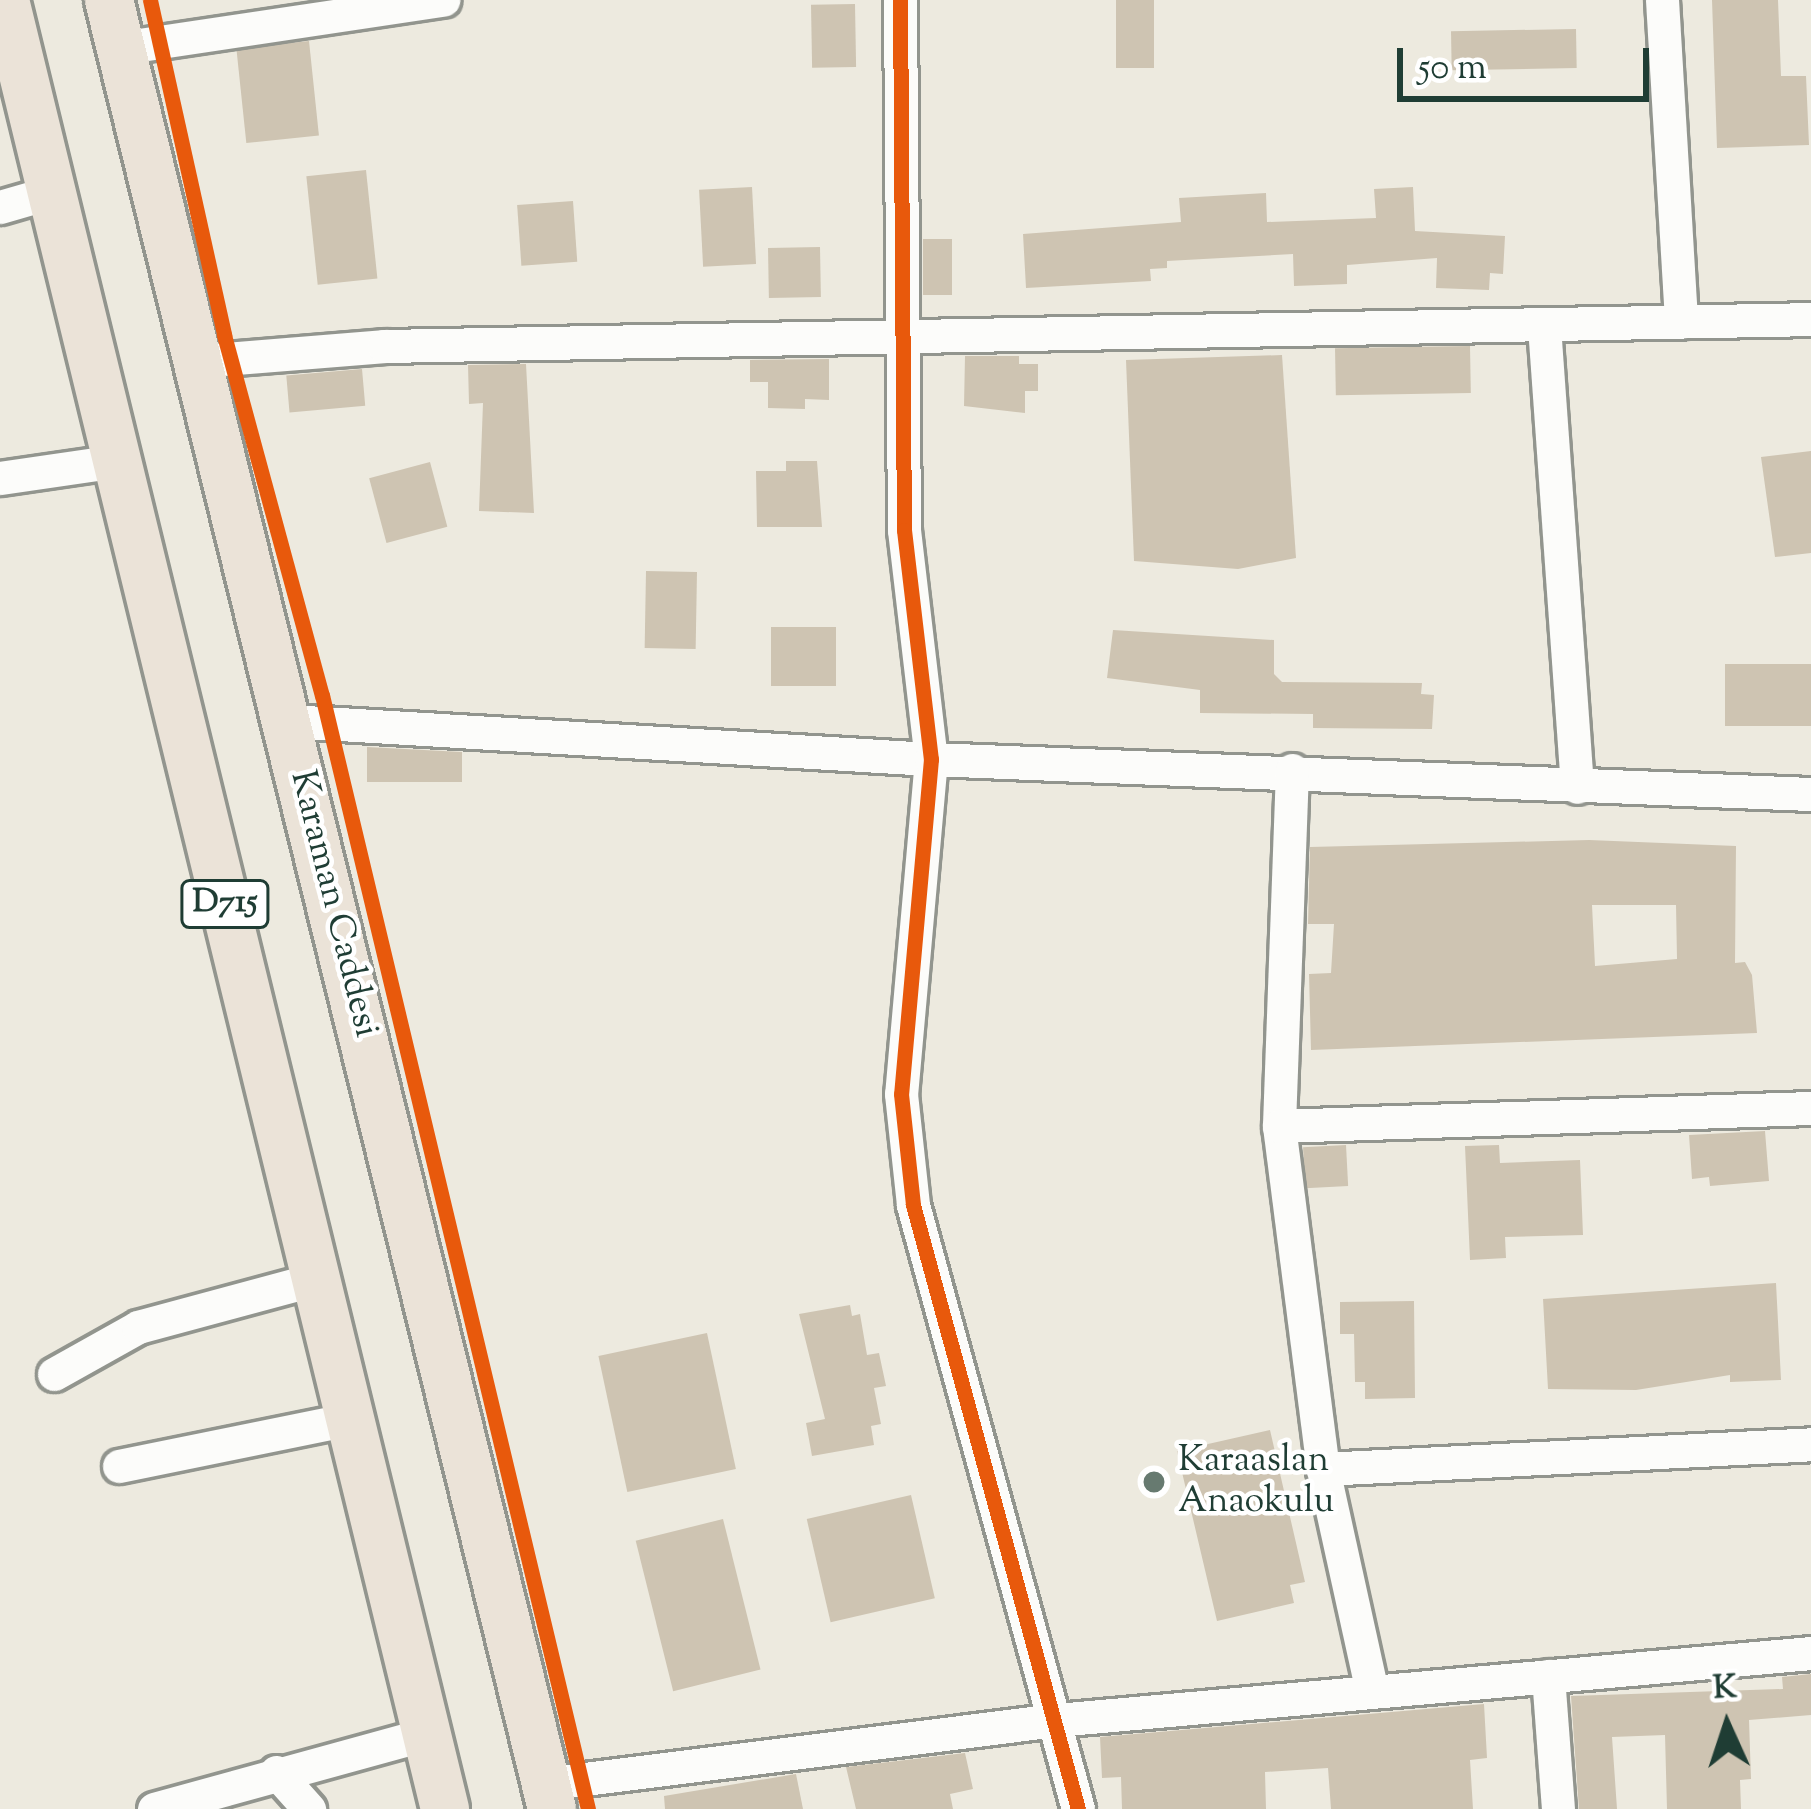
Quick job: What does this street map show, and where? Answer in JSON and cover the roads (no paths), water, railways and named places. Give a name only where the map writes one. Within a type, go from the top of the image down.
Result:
[{"type":"highway","name":"D715","points":[[5,0],[445,1809]]},
{"type":"highway","name":"Karaman Caddesi","points":[[109,0],[549,1796]]},
{"type":"street","points":[[120,48],[443,0]]},
{"type":"street","points":[[900,0],[898,341],[904,530],[931,759],[902,1094],[913,1205],[1078,1809]]},
{"type":"street","points":[[1662,0],[1681,321]]},
{"type":"street","points":[[0,207],[52,192]]},
{"type":"street","points":[[199,361],[384,346],[898,341],[1210,325],[1544,326],[1811,319]]},
{"type":"street","points":[[1544,326],[1577,787]]},
{"type":"street","points":[[0,478],[117,461]]},
{"type":"street","points":[[289,721],[931,759],[1811,794]]},
{"type":"street","points":[[1292,770],[1279,1126],[1323,1468],[1372,1691]]},
{"type":"street","points":[[1279,1126],[1811,1108]]},
{"type":"street","points":[[54,1374],[138,1327],[316,1279]]},
{"type":"street","points":[[119,1466],[350,1419]]},
{"type":"street","points":[[1323,1468],[1811,1444]]},
{"type":"street","points":[[549,1796],[1056,1720],[1811,1653]]},
{"type":"street","points":[[1548,1676],[1558,1809]]},
{"type":"street","points":[[154,1809],[426,1734]]},
{"type":"street","points":[[276,1772],[309,1809]]},
{"type":"place","name":"Karaaslan Anaokulu","points":[[1154,1482]]}]
